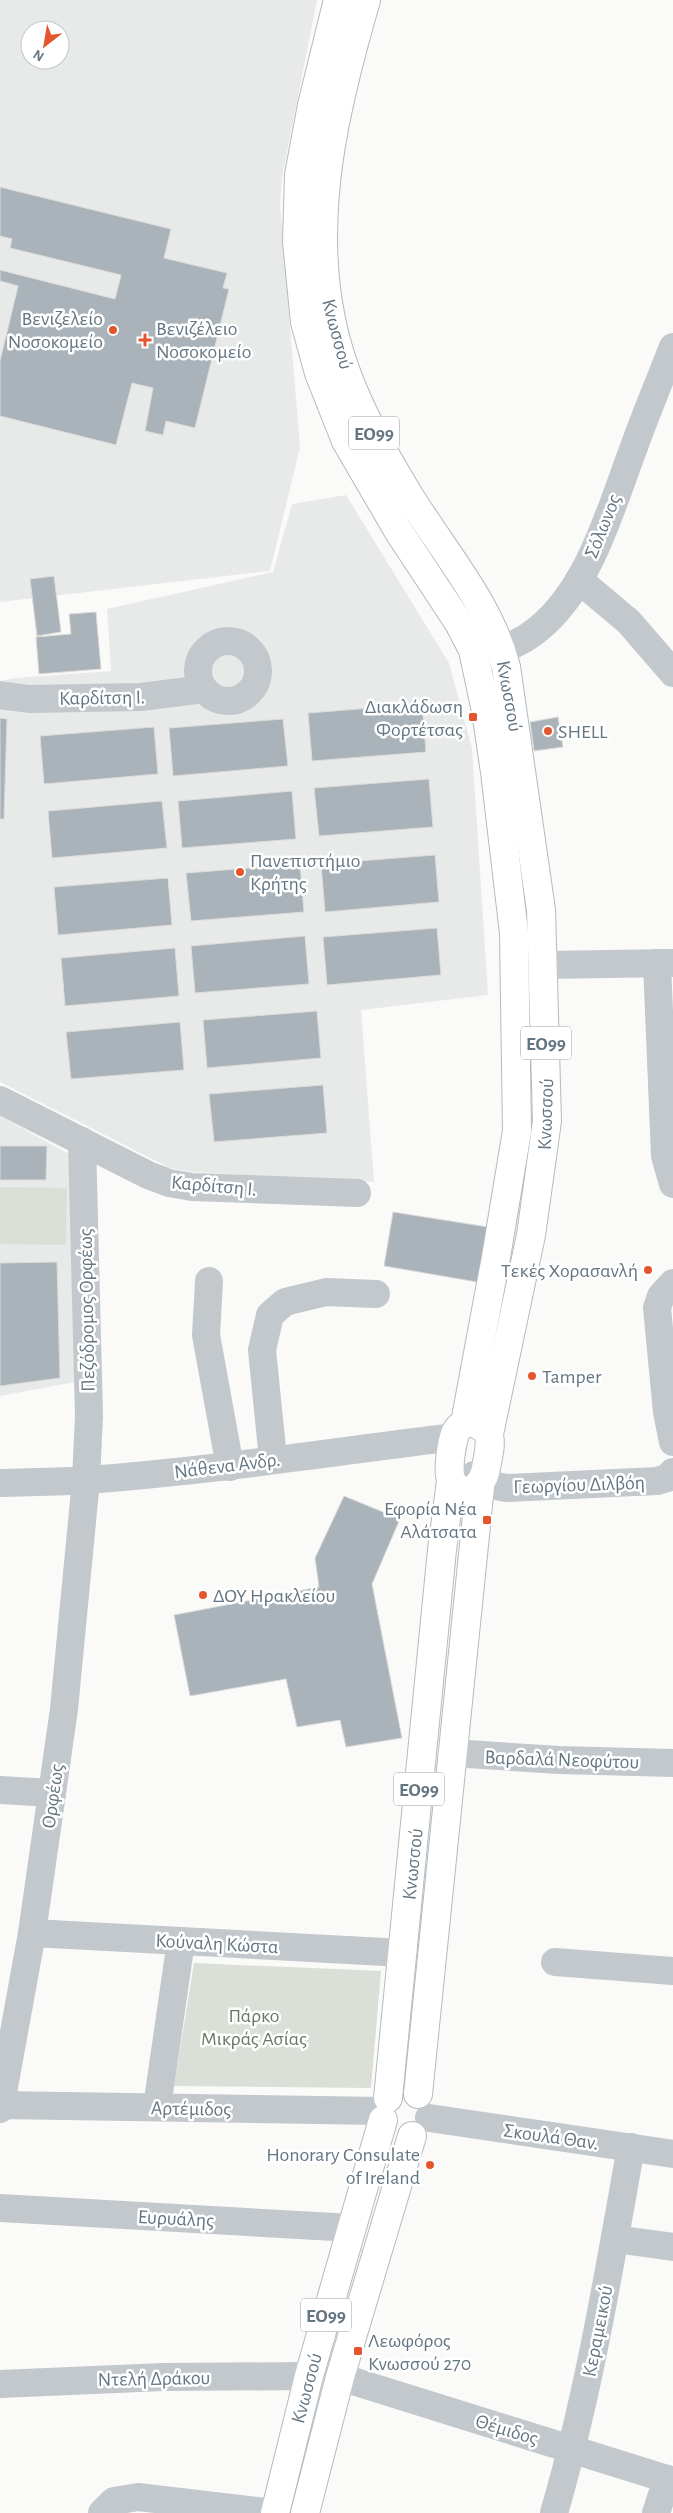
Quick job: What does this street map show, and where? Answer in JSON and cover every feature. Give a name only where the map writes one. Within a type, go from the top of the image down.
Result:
[{"type":"main road","name":"Κνωσσού","points":[[338,0],[308,124],[311,189],[322,233],[326,288],[333,330],[354,389],[382,450],[486,613],[502,650],[540,893],[544,965],[546,1138],[523,1276],[469,1431]]},
{"type":"main road","name":"Κνωσσού","points":[[366,0],[297,242],[305,322],[317,366],[331,406],[346,441],[368,481],[459,623],[475,658],[495,772],[510,897],[515,958],[518,1094],[514,1158],[469,1431]]},
{"type":"main road","name":"ΕΟ99","points":[[469,1431],[490,1443],[472,1481],[449,1473],[469,1431]]},
{"type":"main road","name":"Κνωσσού","points":[[418,2094],[452,1754],[472,1481]]},
{"type":"main road","name":"Κνωσσού","points":[[275,2513],[309,2376],[384,2110],[403,1953],[442,1550],[472,1481]]},
{"type":"main road","points":[[400,2091],[418,2094],[428,2107],[421,2127],[397,2136],[386,2127],[384,2110],[400,2091]]},
{"type":"main road","name":"Κνωσσού","points":[[305,2513],[340,2377],[421,2127]]},
{"type":"street","name":"Σόλωνος","points":[[475,658],[502,650],[520,642],[538,630],[558,610],[579,580],[612,505],[673,347]]},
{"type":"street","points":[[579,580],[629,622],[673,673]]},
{"type":"street","points":[[234,641],[248,649],[257,659],[256,680],[244,696],[235,700],[225,701],[215,698],[204,689],[198,675],[198,666],[207,649],[215,643],[234,641]]},
{"type":"street","name":"Καρδίτση Ι.","points":[[0,695],[29,699],[141,697],[204,689]]},
{"type":"street","points":[[544,965],[665,963],[663,1130],[667,1167],[673,1184]]},
{"type":"street","name":"Καρδίτση Ι.","points":[[0,1100],[148,1174],[179,1185],[358,1193]]},
{"type":"street","name":"Πεζόδρομος Ορφέως","points":[[82,1140],[89,1416],[86,1480]]},
{"type":"street","points":[[209,1281],[206,1335],[230,1466]]},
{"type":"street","points":[[673,1283],[661,1296],[657,1308],[667,1412],[673,1442]]},
{"type":"street","points":[[273,1459],[262,1350],[270,1315],[285,1302],[326,1292],[376,1294]]},
{"type":"street","name":"Νάθενα Ανδρ.","points":[[0,1483],[86,1480],[230,1466],[469,1431]]},
{"type":"street","name":"Γεωργίου Διλβόη","points":[[472,1481],[506,1488],[658,1481],[667,1478],[673,1472]]},
{"type":"street","name":"Ορφέως","points":[[0,2106],[32,1933],[64,1709],[86,1480]]},
{"type":"street","name":"Βαρδαλά Νεοφύτου","points":[[452,1754],[559,1760],[673,1763]]},
{"type":"street","points":[[0,1790],[52,1793]]},
{"type":"street","name":"Κούναλη Κώστα","points":[[32,1933],[403,1953]]},
{"type":"street","points":[[157,2107],[181,1941]]},
{"type":"street","points":[[556,1962],[673,1971]]},
{"type":"street","name":"Αρτέμιδος","points":[[0,2106],[384,2110]]},
{"type":"street","name":"Σκουλά Θαν.","points":[[421,2127],[631,2147],[673,2154]]},
{"type":"street","name":"Κεραμεικού","points":[[554,2513],[573,2450],[615,2239],[631,2147]]},
{"type":"street","name":"Ευρυάλης","points":[[0,2208],[352,2228]]},
{"type":"street","points":[[615,2239],[673,2247]]},
{"type":"street","name":"Ντελή Δράκου","points":[[0,2384],[164,2377],[309,2376]]},
{"type":"street","name":"Θέμιδος","points":[[340,2377],[670,2480]]},
{"type":"street","points":[[656,2513],[670,2480]]},
{"type":"street","points":[[102,2513],[114,2501],[138,2498],[275,2513]]},
{"type":"shaded area","name":"Βενιζέλειο Νοσοκομείο","points":[[0,0],[317,0],[282,177],[280,204],[300,447],[270,571],[0,602]]},
{"type":"shaded area","name":"Πανεπιστήμιο Κρήτης","points":[[346,495],[449,663],[472,748],[488,995],[361,1010],[374,1182],[192,1172],[170,1168],[0,1082],[0,681],[15,678],[111,671],[107,609],[273,572],[292,504]]},
{"type":"shaded area","points":[[0,1116],[69,1154],[75,1382],[0,1396]]},
{"type":"green space","points":[[0,1187],[67,1188],[66,1245],[0,1244]]},
{"type":"green space","name":"Πάρκο Μικράς Ασίας","points":[[194,1963],[381,1971],[371,2088],[174,2086]]},
{"type":"building","name":"Βενιζελείο Νοσοκομείο","points":[[0,187],[171,229],[164,258],[227,273],[223,288],[229,289],[195,428],[166,421],[163,435],[145,431],[153,388],[132,383],[116,445],[0,416],[0,361],[18,286],[0,281],[0,270],[115,299],[121,275],[10,248],[12,239],[0,236]]},
{"type":"building","points":[[54,576],[61,632],[37,636],[30,579]]},
{"type":"building","points":[[96,612],[101,669],[39,674],[36,637],[71,634],[69,614]]},
{"type":"building","points":[[422,704],[426,752],[312,761],[308,713]]},
{"type":"building","points":[[558,717],[563,747],[534,751],[530,722]]},
{"type":"building","points":[[0,718],[7,719],[4,819],[0,819]]},
{"type":"building","points":[[283,719],[288,766],[173,776],[169,728]]},
{"type":"building","points":[[154,727],[158,774],[44,784],[40,736]]},
{"type":"building","points":[[429,779],[433,827],[319,836],[314,788]]},
{"type":"building","points":[[292,791],[296,839],[182,848],[178,801]]},
{"type":"building","points":[[162,801],[167,848],[52,858],[48,811]]},
{"type":"building","points":[[435,855],[439,902],[325,912],[321,864]]},
{"type":"building","points":[[300,864],[304,912],[191,921],[186,873]]},
{"type":"building","points":[[168,878],[172,925],[58,935],[54,887]]},
{"type":"building","points":[[437,928],[441,975],[327,985],[323,937]]},
{"type":"building","points":[[305,936],[309,984],[195,993],[191,946]]},
{"type":"building","points":[[175,948],[179,996],[65,1006],[61,958]]},
{"type":"building","points":[[317,1011],[321,1058],[207,1068],[203,1020]]},
{"type":"building","points":[[180,1022],[184,1070],[71,1079],[66,1032]]},
{"type":"building","points":[[323,1085],[327,1133],[214,1142],[209,1094]]},
{"type":"building","points":[[0,1146],[47,1146],[46,1180],[0,1180]]},
{"type":"building","points":[[393,1212],[488,1227],[477,1282],[384,1266]]},
{"type":"building","points":[[57,1262],[60,1378],[0,1386],[0,1263]]},
{"type":"building","points":[[344,1496],[400,1519],[372,1584],[402,1738],[346,1747],[340,1720],[297,1727],[286,1679],[190,1696],[174,1615],[319,1587],[315,1558]]},
{"type":"place","name":"Βενιζελείο Νοσοκομείο","points":[[113,330]]},
{"type":"place","name":"Βενιζέλειο Νοσοκομείο","points":[[145,340]]},
{"type":"place","name":"Διακλάδωση Φορτέτσας","points":[[473,717]]},
{"type":"place","name":"SHELL","points":[[548,731]]},
{"type":"place","name":"Πανεπιστήμιο Κρήτης","points":[[240,872]]},
{"type":"place","name":"Τεκές Χορασανλή","points":[[648,1270]]},
{"type":"place","name":"Tamper","points":[[532,1376]]},
{"type":"place","name":"Εφορία Νέα Αλάτσατα","points":[[487,1520]]},
{"type":"place","name":"ΔΟΥ Ηρακλείου","points":[[203,1595]]},
{"type":"place","name":"Honorary Consulate of Ireland","points":[[430,2165]]},
{"type":"place","name":"Λεωφόρος Κνωσσού 270","points":[[358,2351]]}]
